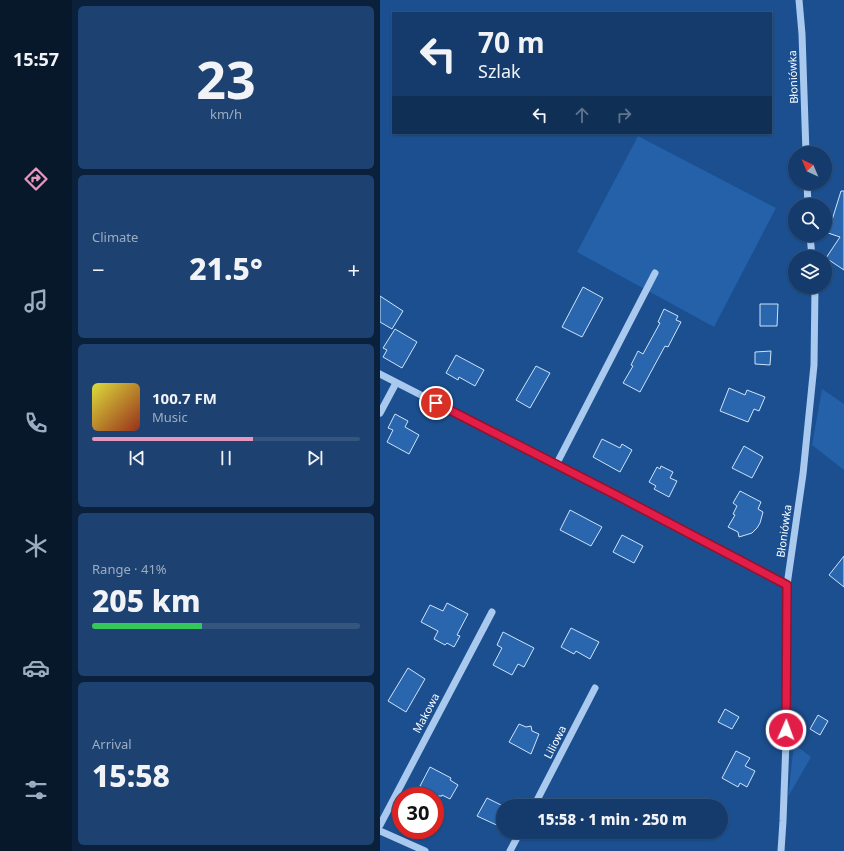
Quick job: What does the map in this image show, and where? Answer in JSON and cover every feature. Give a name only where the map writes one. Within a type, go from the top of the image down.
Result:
[{"type":"street","name":"Błoniówka","points":[[799,0],[802,34],[806,146]]},
{"type":"street","points":[[556,465],[655,273]]},
{"type":"street","name":"Błoniówka","points":[[780,851],[783,821],[787,716],[787,585],[803,474],[814,365],[815,294]]},
{"type":"street","points":[[380,374],[787,585]]},
{"type":"street","points":[[380,413],[396,383]]},
{"type":"street","name":"Makowa","points":[[380,825],[492,612]]},
{"type":"street","name":"Liliowa","points":[[538,799],[595,688]]},
{"type":"street","points":[[380,831],[425,851]]},
{"type":"street","points":[[510,851],[516,839]]},
{"type":"shaded area","points":[[638,136],[776,208],[714,327],[577,252]]},
{"type":"shaded area","points":[[822,389],[844,404],[844,470],[812,445]]},
{"type":"shaded area","points":[[794,744],[811,757],[788,797]]},
{"type":"building","points":[[841,191],[844,191],[844,270],[832,262],[831,250],[840,237],[832,234],[832,220]]},
{"type":"building","points":[[583,287],[603,298],[582,337],[562,327]]},
{"type":"building","points":[[380,296],[403,311],[392,329],[380,322]]},
{"type":"building","points":[[760,304],[778,304],[777,326],[760,326]]},
{"type":"building","points":[[664,309],[678,316],[676,320],[681,322],[668,347],[665,346],[640,392],[623,383],[633,366],[631,365],[638,351],[643,354],[660,323],[658,322]]},
{"type":"building","points":[[395,329],[417,342],[402,368],[383,357],[387,350],[383,348]]},
{"type":"building","points":[[771,351],[770,365],[755,364],[755,352]]},
{"type":"building","points":[[456,355],[484,370],[475,386],[459,377],[458,380],[446,373]]},
{"type":"building","points":[[536,366],[550,373],[530,408],[516,400]]},
{"type":"building","points":[[729,388],[745,395],[747,390],[765,397],[759,411],[754,409],[748,422],[720,411]]},
{"type":"building","points":[[395,414],[408,421],[405,427],[419,435],[409,454],[387,442],[393,430],[388,428]]},
{"type":"building","points":[[602,439],[620,448],[622,444],[632,450],[620,472],[593,457]]},
{"type":"building","points":[[744,446],[763,457],[752,478],[732,468]]},
{"type":"building","points":[[661,466],[673,472],[670,478],[677,481],[669,497],[654,489],[656,486],[649,482],[657,467],[660,469]]},
{"type":"building","points":[[740,491],[761,502],[758,509],[763,512],[757,528],[752,533],[739,537],[738,532],[728,527],[735,515],[733,514],[737,506],[733,503]]},
{"type":"building","points":[[570,510],[602,527],[591,546],[560,530]]},
{"type":"building","points":[[622,535],[643,546],[634,563],[613,552]]},
{"type":"building","points":[[844,556],[844,587],[829,575]]},
{"type":"building","points":[[447,603],[468,614],[457,635],[460,636],[454,647],[447,643],[445,645],[434,639],[438,631],[421,622],[430,605],[443,611]]},
{"type":"building","points":[[571,628],[599,642],[590,659],[576,651],[574,654],[561,647]]},
{"type":"building","points":[[503,632],[534,648],[524,667],[518,664],[512,675],[493,665],[502,648],[497,645]]},
{"type":"building","points":[[408,668],[425,679],[406,712],[388,701]]},
{"type":"building","points":[[725,709],[739,717],[732,729],[718,722]]},
{"type":"building","points":[[818,715],[828,721],[820,735],[810,729]]},
{"type":"building","points":[[519,724],[526,727],[531,726],[532,731],[539,734],[531,754],[509,742]]},
{"type":"building","points":[[736,751],[750,758],[745,766],[755,771],[747,787],[740,783],[738,787],[722,778]]},
{"type":"building","points":[[430,767],[451,778],[450,780],[458,785],[450,799],[444,796],[444,787],[420,786]]},
{"type":"building","points":[[487,798],[496,802],[496,825],[477,816]]},
{"type":"route","points":[[436,403],[787,585],[786,730]]}]
